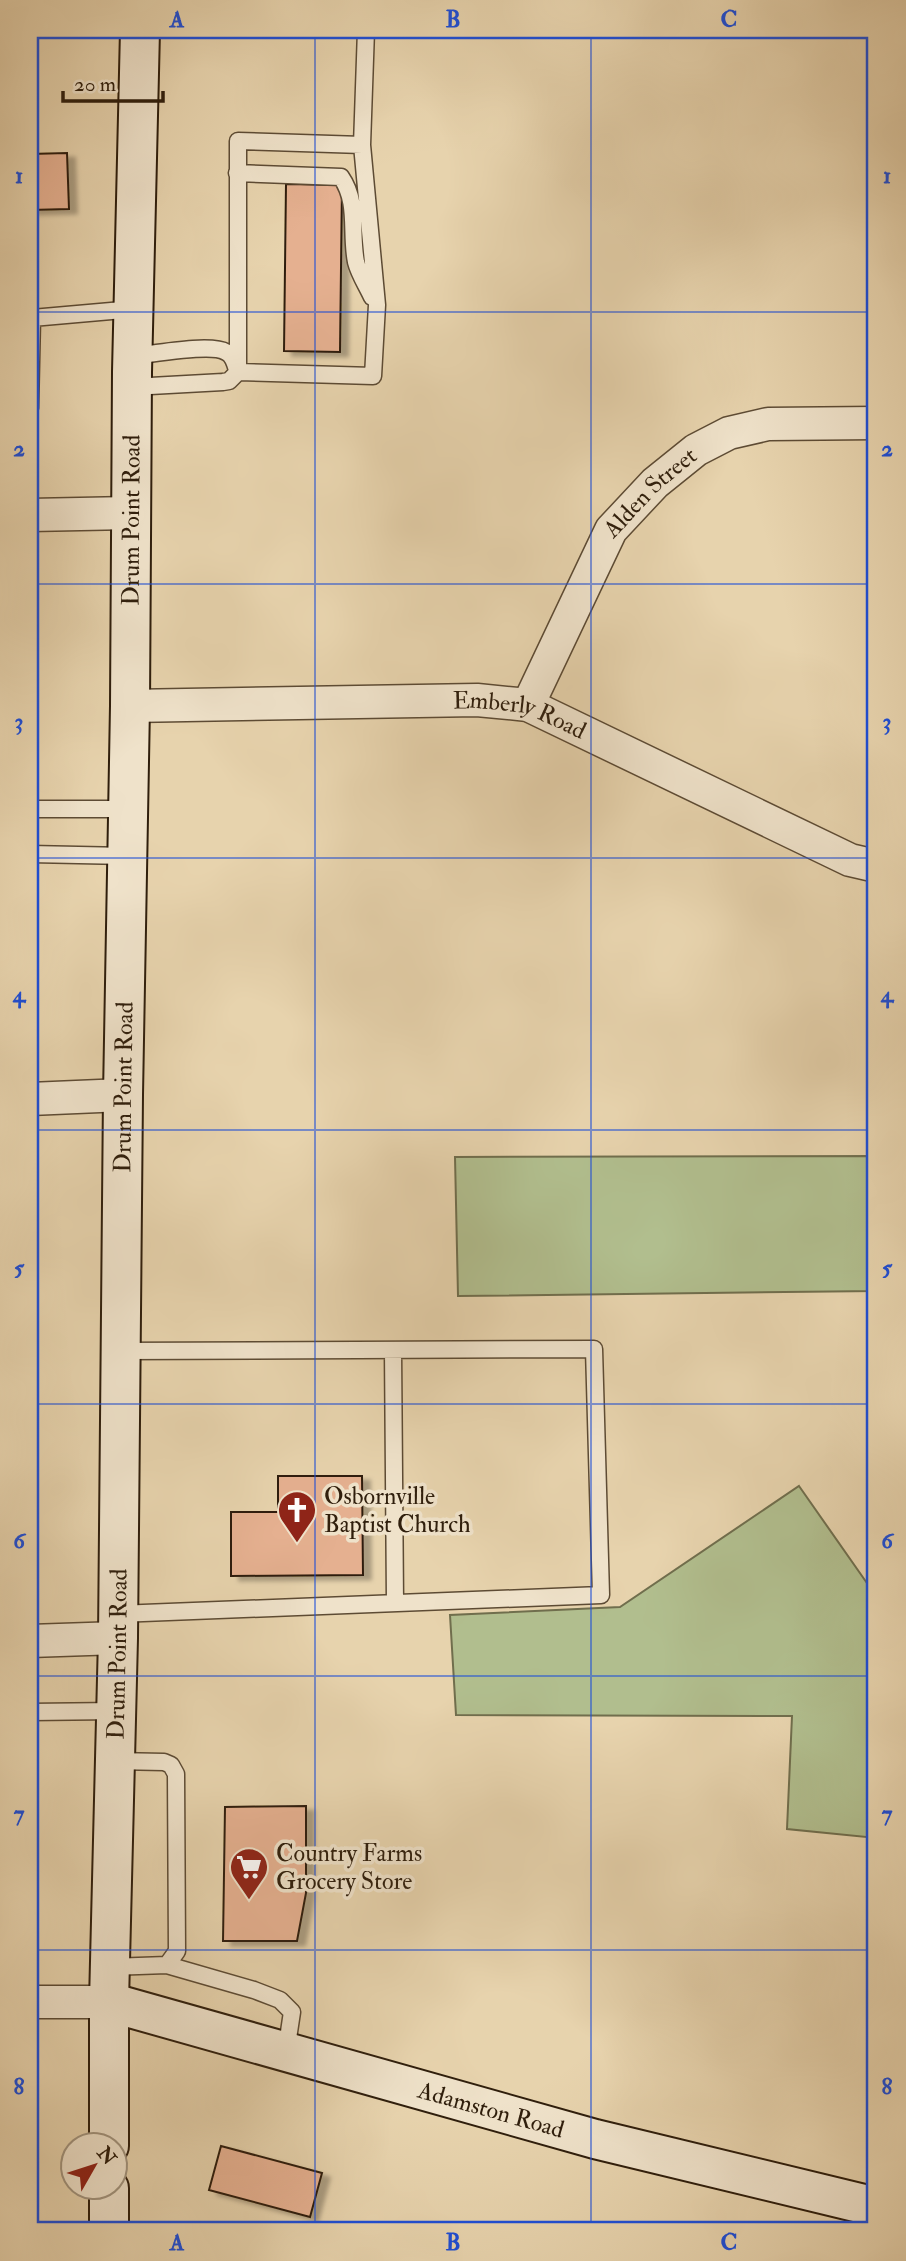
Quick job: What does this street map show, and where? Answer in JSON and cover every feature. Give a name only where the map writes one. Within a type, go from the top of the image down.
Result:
[{"type":"street","name":"Drum Point Road","points":[[108,2132],[118,1626],[132,371],[140,30]]},
{"type":"street","name":"Alden Street","points":[[528,705],[611,530],[655,483],[696,450],[729,433],[768,424],[876,423]]},
{"type":"street","points":[[30,515],[130,513]]},
{"type":"street","name":"Emberly Road","points":[[130,706],[477,700],[528,705],[849,860],[876,866]]},
{"type":"street","points":[[30,1099],[123,1095]]},
{"type":"street","points":[[30,1641],[118,1626]]},
{"type":"street","points":[[30,2002],[109,1985]]},
{"type":"street","name":"Adamston Road","points":[[109,1985],[286,2052],[596,2139],[876,2207]]},
{"type":"street","points":[[108,2202],[108,2231]]},
{"type":"lane","points":[[238,372],[373,376],[377,305],[362,145],[366,30]]},
{"type":"lane","points":[[132,371],[223,382],[229,381],[238,372],[238,141],[362,145]]},
{"type":"lane","points":[[237,173],[341,177],[349,188],[353,206],[357,264],[377,305]]},
{"type":"lane","points":[[30,408],[32,318],[134,309]]},
{"type":"lane","points":[[132,371],[211,348],[233,356],[238,372]]},
{"type":"lane","points":[[30,808],[128,809]]},
{"type":"lane","points":[[30,854],[127,856]]},
{"type":"lane","points":[[118,1626],[395,1603],[601,1595],[594,1349],[120,1351]]},
{"type":"lane","points":[[393,1350],[395,1603]]},
{"type":"lane","points":[[30,1712],[116,1711]]},
{"type":"lane","points":[[115,1760],[164,1762],[171,1765],[176,1774],[177,1951],[167,1965]]},
{"type":"lane","points":[[109,1985],[167,1965],[281,2000],[292,2012],[286,2052]]},
{"type":"green space","points":[[876,1156],[876,1291],[458,1296],[455,1157]]},
{"type":"green space","points":[[799,1486],[876,1596],[876,1838],[787,1829],[792,1716],[456,1715],[450,1615],[620,1607]]},
{"type":"building","points":[[67,153],[69,209],[30,210],[30,154]]},
{"type":"building","points":[[286,184],[342,185],[340,352],[284,351]]},
{"type":"building","name":"Osbornville Baptist Church","points":[[278,1476],[362,1476],[363,1575],[231,1576],[231,1512],[278,1512]]},
{"type":"building","points":[[306,1806],[306,1893],[297,1941],[223,1941],[225,1807]]},
{"type":"building","points":[[221,2146],[322,2173],[310,2217],[209,2190]]},
{"type":"place","name":"Osbornville Baptist Church","points":[[297,1544]]},
{"type":"place","name":"Country Farms Grocery Store","points":[[249,1901]]}]
